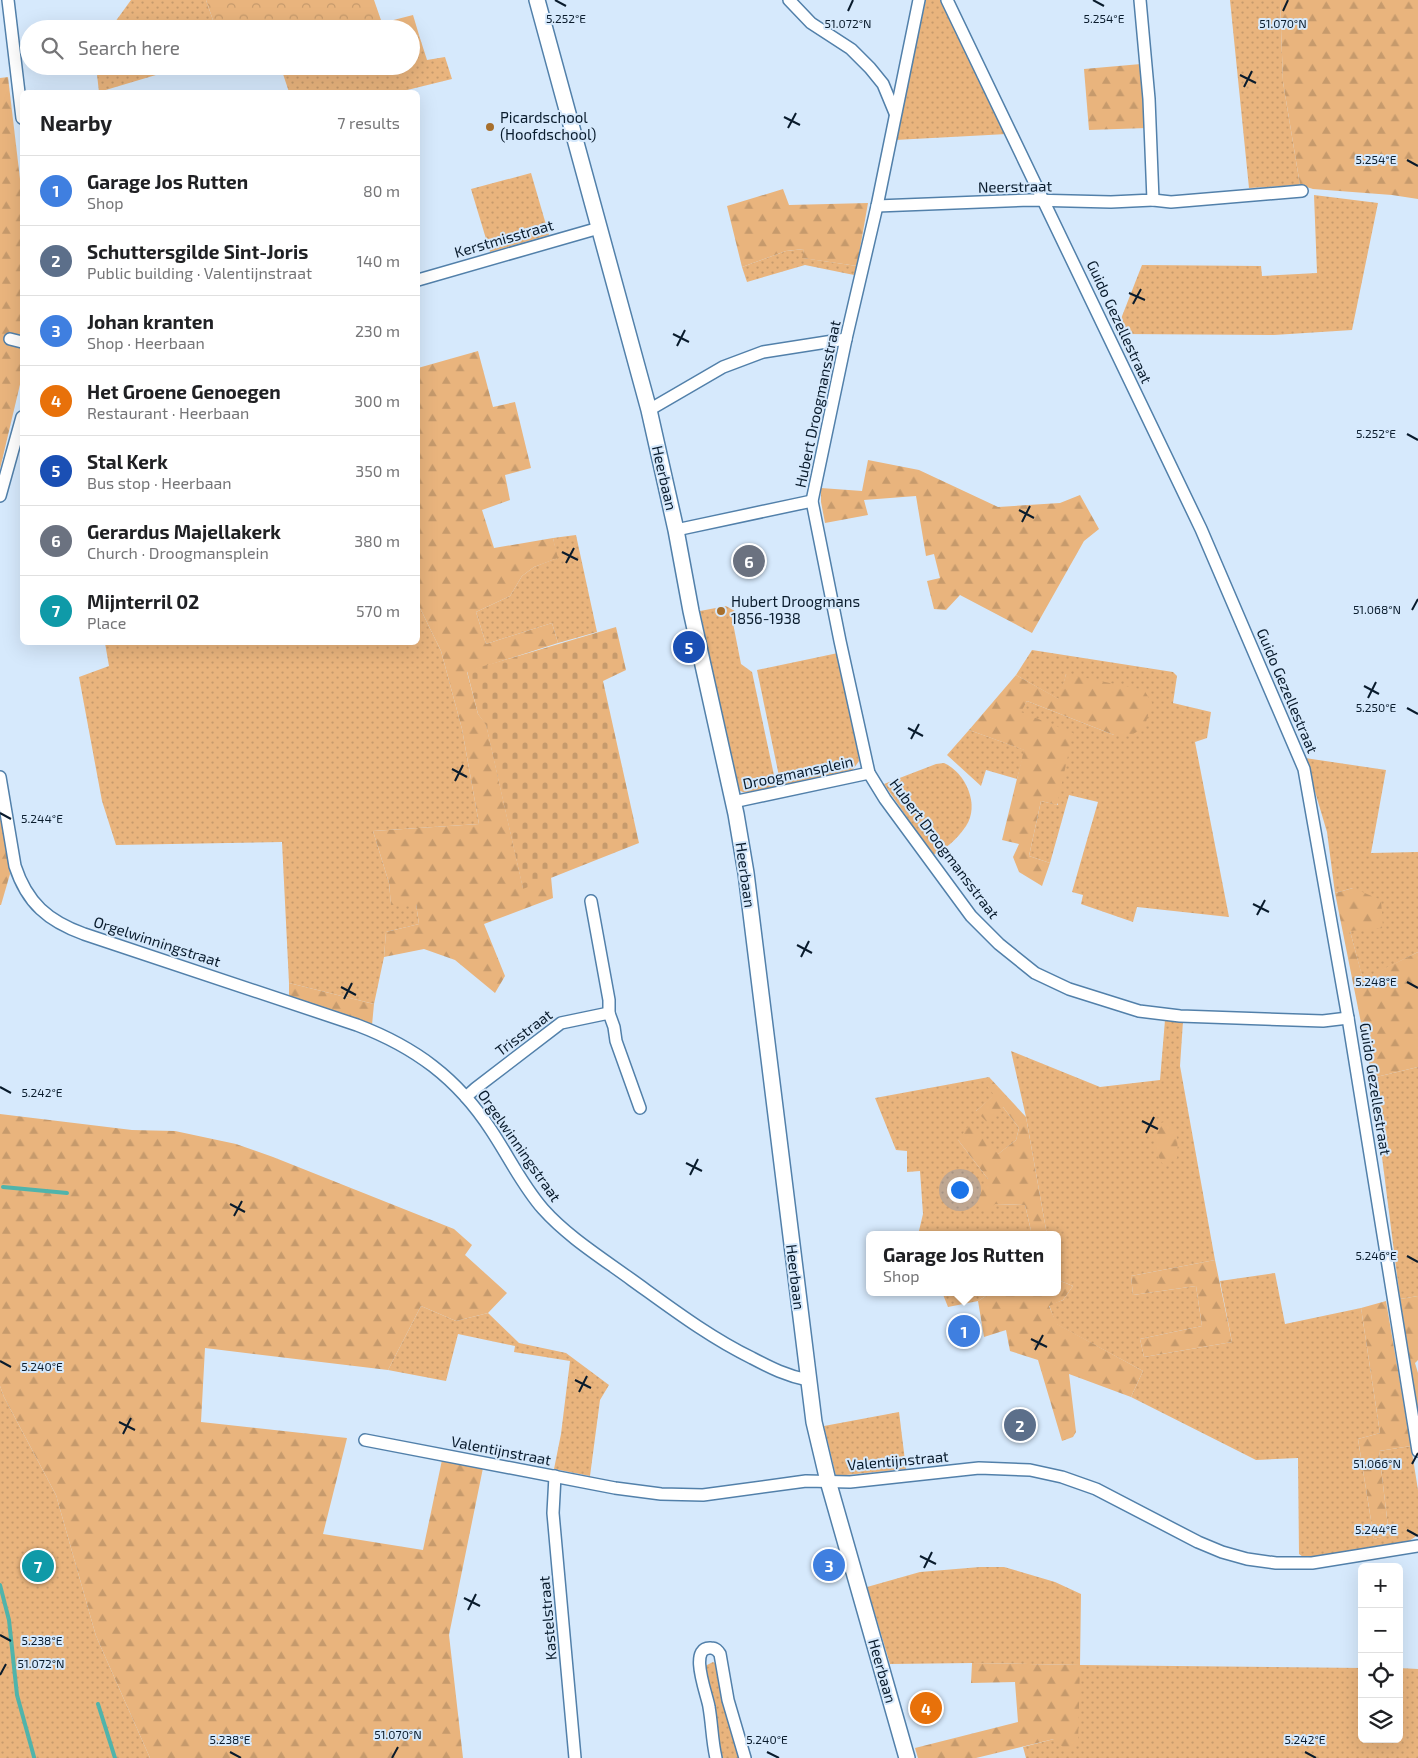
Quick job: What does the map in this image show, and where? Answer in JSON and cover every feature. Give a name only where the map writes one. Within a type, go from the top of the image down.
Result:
[{"type":"street","points":[[8,0],[20,101]]},
{"type":"street","name":"Heerbaan","points":[[537,0],[649,410],[676,530],[691,611],[734,802],[746,873],[814,1422],[828,1481],[907,1758]]},
{"type":"street","points":[[789,0],[811,23],[850,49],[870,68],[883,84],[895,113]]},
{"type":"street","name":"Hubert Droogmansstraat","points":[[919,0],[877,206],[846,339],[812,501],[869,773],[885,799],[971,916],[999,944],[1035,973],[1069,989],[1139,1011],[1180,1016],[1323,1021],[1348,1018]]},
{"type":"street","name":"Guido Gezellestraat","points":[[947,0],[1201,529],[1304,769],[1348,1018],[1418,1451]]},
{"type":"street","points":[[1140,0],[1149,99],[1153,200]]},
{"type":"street","name":"Neerstraat","points":[[877,206],[1030,200],[1045,202],[1153,200],[1171,202],[1302,191]]},
{"type":"street","name":"Kerstmisstraat","points":[[420,279],[599,228]]},
{"type":"street","points":[[10,339],[20,342]]},
{"type":"street","points":[[649,410],[723,367],[763,352],[846,339]]},
{"type":"street","points":[[0,496],[20,424]]},
{"type":"street","points":[[676,530],[812,501]]},
{"type":"street","name":"Droogmansplein","points":[[734,802],[869,773]]},
{"type":"street","name":"Orgelwinningstraat","points":[[0,777],[15,866],[29,895],[48,916],[66,927],[84,934],[372,1030],[421,1056],[451,1080],[466,1097],[491,1130],[532,1195],[545,1211],[574,1238],[709,1334],[783,1374],[808,1380]]},
{"type":"street","points":[[591,901],[609,1000],[609,1013],[616,1041],[640,1108]]},
{"type":"street","name":"Trisstraat","points":[[466,1097],[561,1023],[609,1013]]},
{"type":"street","name":"Valentijnstraat","points":[[365,1440],[639,1492],[682,1495],[727,1492],[806,1481],[850,1482],[979,1468],[1030,1470],[1062,1477],[1096,1489],[1210,1547],[1262,1562],[1312,1563],[1418,1546]]},
{"type":"street","name":"Kastelstraat","points":[[555,1476],[553,1513],[575,1758]]},
{"type":"street","points":[[716,1758],[709,1706],[702,1683],[700,1660],[702,1653],[706,1649],[712,1648],[720,1654],[728,1700],[745,1758]]},
{"type":"green space","points":[[131,0],[206,0],[213,20],[117,20]]},
{"type":"green space","points":[[206,0],[374,0],[381,20],[213,20]]},
{"type":"green space","points":[[926,0],[943,0],[1007,134],[895,140]]},
{"type":"green space","points":[[1230,0],[1280,0],[1283,82],[1300,185],[1249,188]]},
{"type":"green space","points":[[1280,0],[1418,0],[1418,199],[1392,195],[1313,189],[1300,185],[1283,82]]},
{"type":"green space","points":[[413,15],[414,20],[394,20]]},
{"type":"green space","points":[[420,38],[427,60],[445,57],[452,79],[407,90],[288,90],[283,75],[420,75]]},
{"type":"green space","points":[[1141,64],[1147,128],[1089,130],[1084,69]]},
{"type":"green space","points":[[97,75],[156,75],[106,90],[99,90]]},
{"type":"green space","points":[[8,77],[20,179],[20,384],[0,469],[0,78]]},
{"type":"green space","points":[[531,173],[549,235],[490,252],[471,189]]},
{"type":"green space","points":[[783,189],[789,205],[868,203],[857,266],[802,258],[804,249],[786,251],[742,267],[727,206]]},
{"type":"green space","points":[[1314,195],[1378,203],[1352,330],[1274,335],[1120,334],[1117,329],[1142,265],[1261,266],[1262,276],[1317,273]]},
{"type":"green space","points":[[804,249],[803,258],[857,266],[854,275],[805,265],[747,282],[742,267],[786,251]]},
{"type":"green space","points":[[478,351],[493,407],[515,402],[531,468],[505,475],[510,500],[482,510],[494,548],[553,538],[558,558],[534,567],[522,576],[510,596],[476,612],[486,644],[552,623],[558,643],[467,672],[478,714],[486,724],[523,888],[551,877],[553,898],[484,924],[505,976],[495,993],[455,960],[424,949],[384,957],[386,932],[419,924],[416,904],[391,905],[389,883],[373,831],[479,824],[462,729],[441,651],[420,608],[420,367]]},
{"type":"green space","points":[[868,460],[919,470],[998,507],[1060,503],[1080,495],[1099,529],[1084,541],[1032,633],[960,595],[946,610],[934,609],[927,581],[940,578],[934,554],[926,556],[916,496],[864,500],[868,515],[825,523],[821,502],[821,488],[862,491]]},
{"type":"green space","points":[[576,535],[597,632],[558,643],[552,623],[486,644],[476,612],[510,596],[522,576],[534,567],[557,558],[553,538]]},
{"type":"green space","points":[[726,606],[740,614],[742,624],[732,618],[741,664],[752,672],[775,780],[773,788],[755,792],[747,793],[738,790],[700,611]]},
{"type":"green space","points":[[420,608],[441,651],[462,729],[479,824],[373,831],[389,883],[391,904],[416,904],[419,924],[386,932],[384,957],[374,1004],[289,983],[282,842],[116,845],[102,801],[79,677],[109,666],[105,645],[420,645]]},
{"type":"green space","points":[[616,627],[626,670],[603,681],[639,843],[523,889],[486,725],[478,714],[467,671]]},
{"type":"green space","points":[[1032,650],[1173,672],[1177,676],[1173,703],[1211,712],[1207,738],[1195,742],[1229,917],[1137,907],[1133,922],[1081,904],[1083,895],[1072,892],[1098,802],[1069,795],[1050,863],[1029,856],[1041,801],[1058,805],[1020,712],[1027,701],[1114,735],[1131,735],[1066,674],[1060,700],[1016,675]]},
{"type":"green space","points":[[838,653],[859,761],[852,771],[786,786],[780,781],[757,670]]},
{"type":"green space","points":[[1066,674],[1144,690],[1152,703],[1144,728],[1131,735],[1114,735],[1027,701],[1021,712],[1073,733],[1057,805],[1041,801],[1029,856],[1050,863],[1042,886],[1019,872],[1013,857],[1019,844],[1002,840],[1024,750],[969,730],[1016,675],[1059,699]]},
{"type":"green space","points":[[969,730],[1025,750],[1017,779],[986,770],[981,786],[947,755]]},
{"type":"green space","points":[[1305,758],[1386,770],[1371,853],[1418,852],[1418,952],[1363,980],[1350,931],[1353,888],[1335,893],[1327,832]]},
{"type":"green space","points":[[944,763],[959,774],[964,782],[971,799],[972,809],[966,826],[959,835],[947,847],[933,855],[884,784],[936,764]]},
{"type":"green space","points":[[0,810],[10,874],[1,905],[0,905]]},
{"type":"green space","points":[[1353,888],[1381,900],[1383,928],[1350,931],[1363,979],[1418,952],[1418,1067],[1372,1078],[1335,893]]},
{"type":"green space","points":[[289,983],[374,1004],[372,1025],[289,997]]},
{"type":"green space","points":[[1165,1020],[1183,1021],[1180,1066],[1215,1260],[1131,1276],[1133,1295],[1196,1286],[1202,1326],[1140,1339],[1144,1357],[1232,1342],[1220,1281],[1275,1273],[1285,1324],[1361,1308],[1380,1433],[1358,1439],[1374,1539],[1389,1535],[1379,1451],[1411,1446],[1418,1490],[1418,1535],[1409,1541],[1306,1559],[1299,1554],[1298,1458],[1256,1460],[1131,1397],[1143,1371],[1056,1324],[1049,1305],[1063,1300],[1073,1286],[1061,1281],[1061,1231],[1046,1231],[1026,1117],[1011,1051],[1100,1087],[1160,1080]]},
{"type":"green space","points":[[1418,1067],[1418,1296],[1400,1299],[1372,1078]]},
{"type":"green space","points":[[989,1077],[985,1082],[995,1095],[976,1111],[1003,1107],[1019,1128],[1016,1140],[997,1155],[958,1140],[988,1179],[995,1204],[1025,1205],[1031,1231],[919,1231],[923,1214],[920,1171],[907,1172],[907,1151],[896,1150],[875,1098]]},
{"type":"green space","points":[[989,1077],[1026,1117],[1046,1231],[1031,1231],[1025,1205],[995,1204],[986,1212],[976,1203],[988,1179],[958,1140],[971,1123],[998,1154],[1016,1140],[1019,1128],[1003,1107],[987,1122],[976,1111],[994,1095],[984,1082]]},
{"type":"green space","points":[[0,1114],[132,1130],[175,1131],[236,1144],[273,1157],[454,1229],[472,1245],[465,1255],[507,1293],[488,1313],[456,1321],[421,1306],[388,1370],[205,1348],[201,1422],[347,1438],[323,1534],[423,1550],[442,1460],[483,1468],[449,1635],[463,1758],[150,1758],[96,1636],[56,1495],[0,1386]]},
{"type":"green space","points":[[1167,1121],[1176,1133],[1177,1158],[1164,1166],[1157,1151],[1156,1135],[1158,1124]]},
{"type":"green space","points":[[1215,1260],[1232,1342],[1144,1357],[1140,1339],[1202,1326],[1196,1286],[1133,1295],[1131,1276]]},
{"type":"green space","points":[[1061,1281],[1073,1286],[1063,1300],[1049,1306],[1057,1324],[1143,1371],[1131,1397],[1069,1374],[1076,1432],[1073,1437],[1062,1441],[1038,1360],[1010,1351],[1006,1330],[984,1337],[978,1301],[986,1296],[1061,1296]]},
{"type":"green space","points":[[944,1296],[986,1296],[978,1301],[948,1307]]},
{"type":"green space","points":[[1418,1296],[1418,1360],[1415,1363],[1418,1373],[1418,1413],[1400,1299]]},
{"type":"green space","points":[[1386,1301],[1411,1446],[1379,1451],[1389,1535],[1374,1539],[1358,1439],[1380,1433],[1361,1308]]},
{"type":"green space","points":[[421,1306],[456,1321],[488,1313],[519,1343],[566,1353],[609,1385],[600,1400],[590,1476],[554,1469],[561,1434],[570,1361],[514,1352],[515,1346],[458,1334],[446,1381],[388,1370]]},
{"type":"green space","points":[[0,1386],[56,1495],[96,1636],[150,1758],[0,1758]]},
{"type":"green space","points":[[899,1412],[906,1469],[836,1476],[824,1426]]},
{"type":"green space","points":[[1004,1567],[1055,1582],[1081,1594],[1080,1665],[890,1664],[867,1587],[920,1572]]},
{"type":"green space","points":[[713,1662],[716,1664],[741,1758],[719,1758],[705,1666]]},
{"type":"green space","points":[[972,1663],[1080,1665],[1078,1744],[1066,1750],[1054,1739],[976,1758],[918,1758],[915,1748],[1018,1722],[1015,1682],[971,1683]]},
{"type":"green space","points":[[1080,1665],[1358,1668],[1358,1743],[1403,1743],[1403,1668],[1418,1669],[1418,1758],[1026,1758],[1023,1747],[1054,1739]]},
{"type":"waterway","points":[[3,1187],[67,1193]]},
{"type":"waterway","points":[[0,1585],[9,1620],[17,1695],[34,1757]]},
{"type":"waterway","points":[[98,1704],[115,1758]]},
{"type":"place","name":"Picardschool (Hoofdschool)","points":[[490,127]]},
{"type":"place","name":"Gerardus Majellakerk","points":[[749,561]]},
{"type":"place","name":"Hubert Droogmans 1856-1938","points":[[721,611]]},
{"type":"place","name":"Stal Kerk","points":[[689,647]]},
{"type":"place","name":"Garage Jos Rutten","points":[[964,1331]]},
{"type":"place","name":"Schuttersgilde Sint-Joris","points":[[1020,1425]]},
{"type":"place","name":"Johan kranten","points":[[829,1565]]},
{"type":"place","name":"Mijnterril 02","points":[[38,1566]]},
{"type":"place","name":"Het Groene Genoegen","points":[[926,1708]]}]
